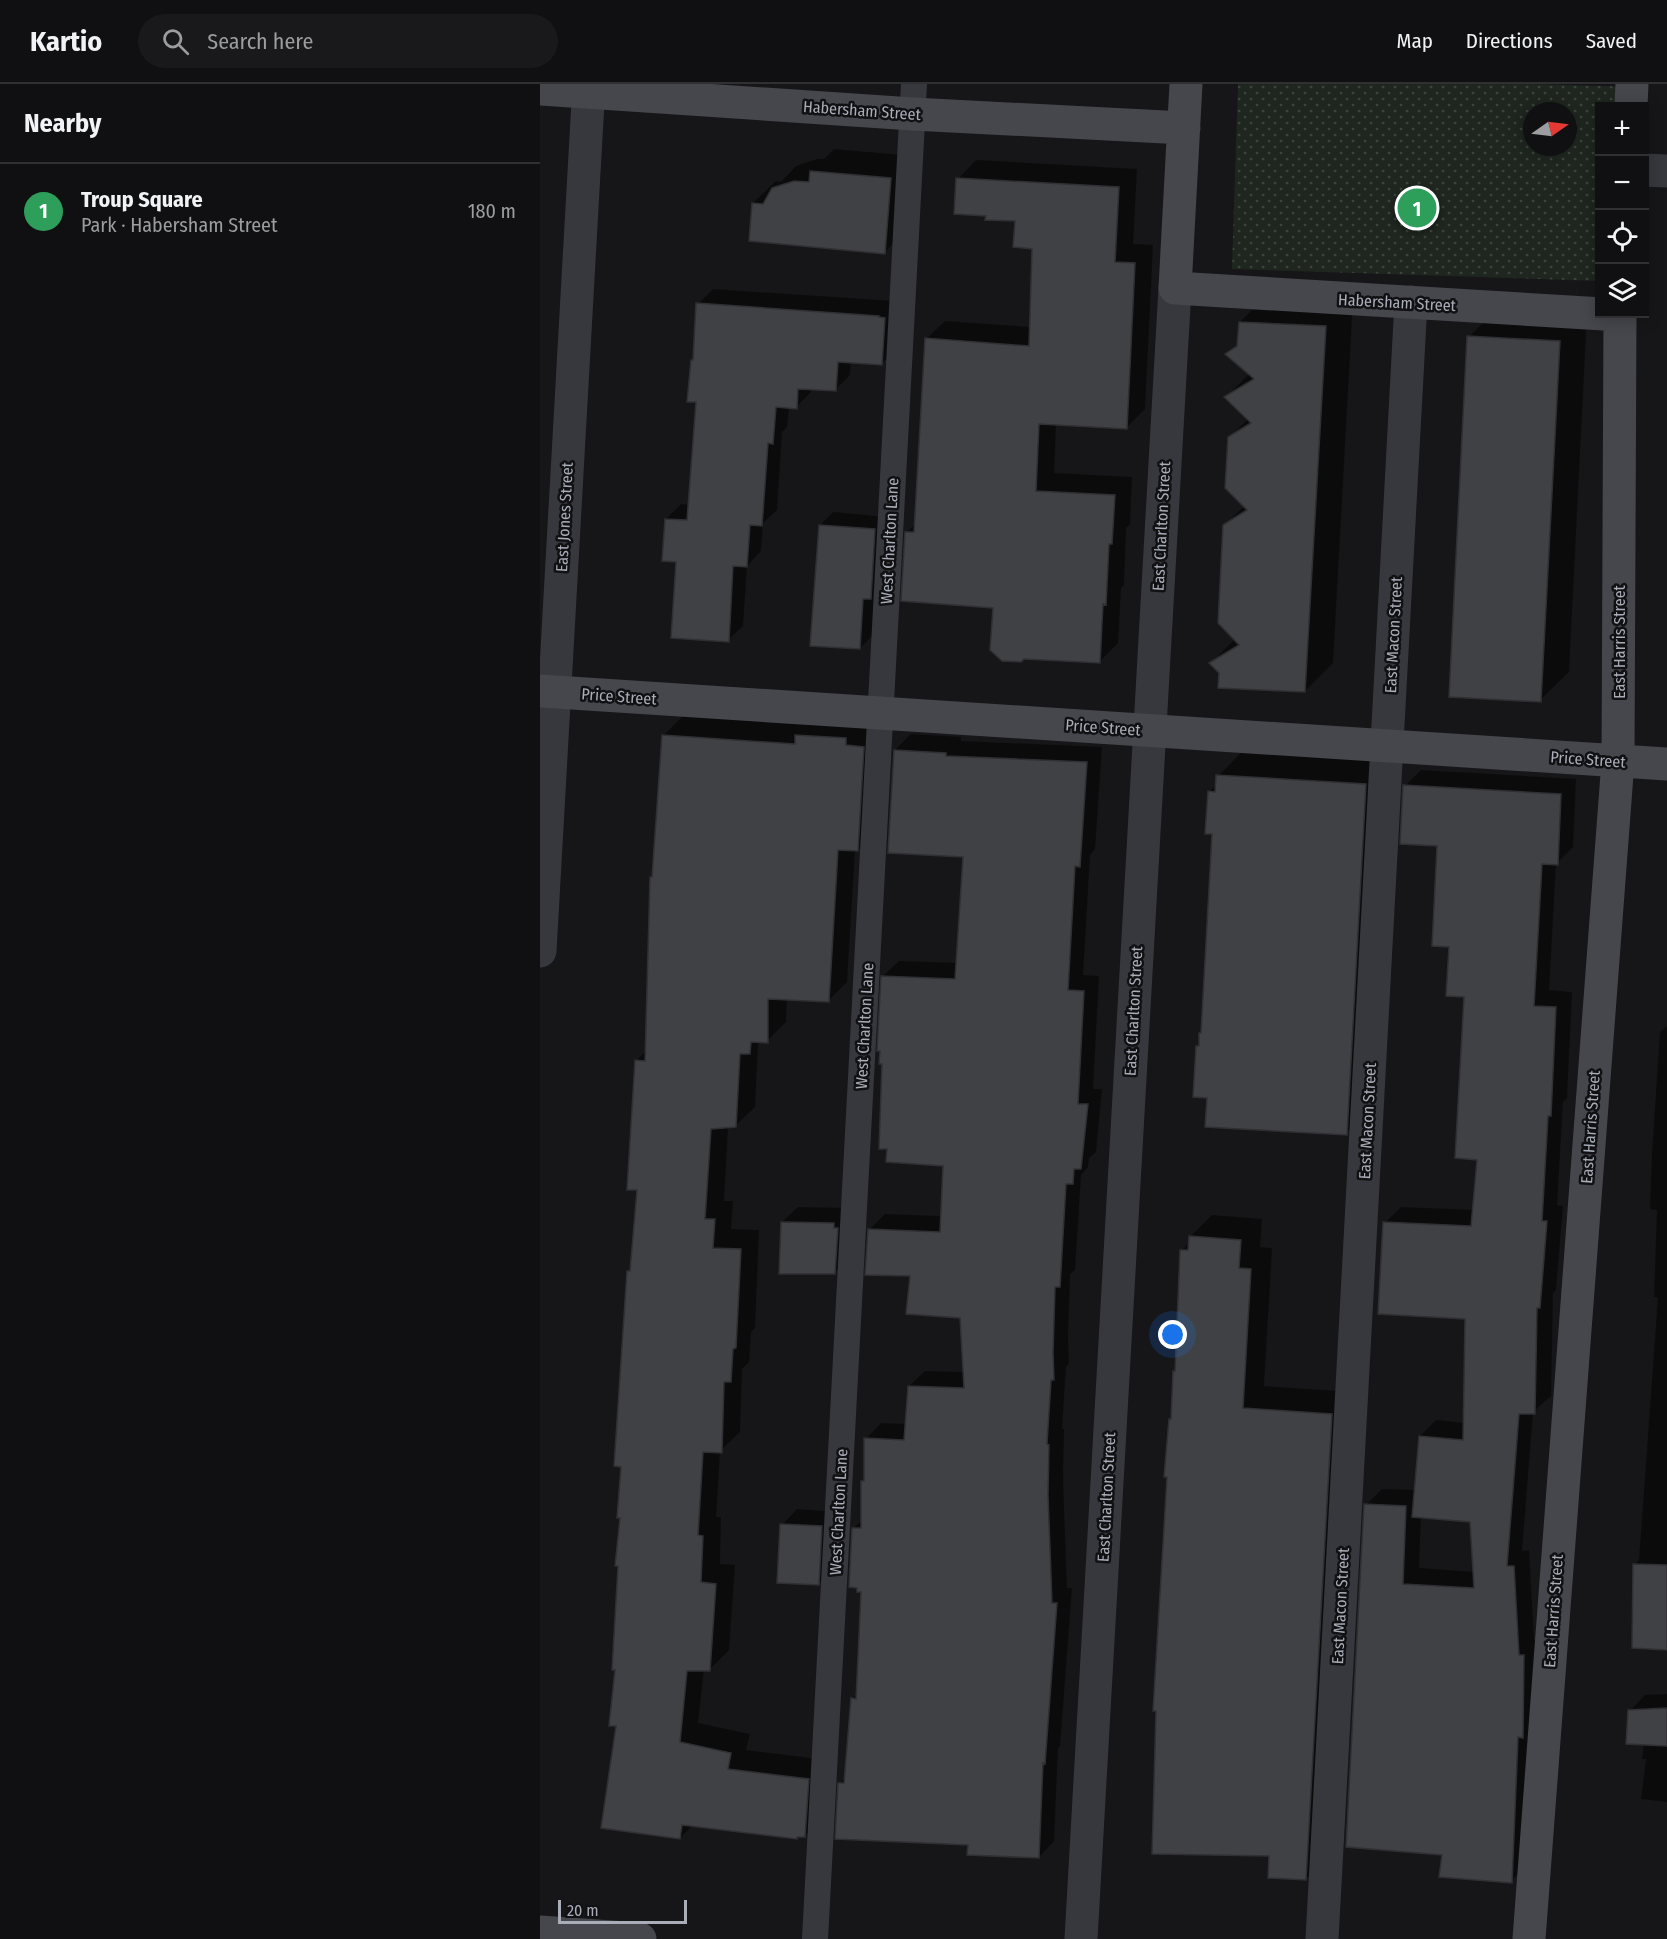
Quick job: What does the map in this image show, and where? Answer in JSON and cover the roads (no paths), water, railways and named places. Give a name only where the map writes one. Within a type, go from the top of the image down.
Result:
[{"type":"street","name":"East Charlton Street","points":[[1081,1939],[1186,84]]},
{"type":"street","points":[[1631,102],[1632,84]]},
{"type":"street","name":"Habersham Street","points":[[540,89],[589,88],[913,99],[1184,128]]},
{"type":"street","name":"East Jones Street","points":[[540,951],[547,691],[589,88]]},
{"type":"street","points":[[1649,170],[1667,171]]},
{"type":"street","name":"Habersham Street","points":[[1175,288],[1595,313]]},
{"type":"street","name":"East Macon Street","points":[[1322,1939],[1411,303]]},
{"type":"street","name":"East Harris Street","points":[[1528,1939],[1618,761],[1620,318]]},
{"type":"street","name":"Price Street","points":[[547,691],[1667,764]]},
{"type":"street","points":[[540,1932],[640,1939]]},
{"type":"lane","name":"West Charlton Lane","points":[[815,1939],[913,99]]},
{"type":"place","name":"Troup Square","points":[[1417,208]]}]
